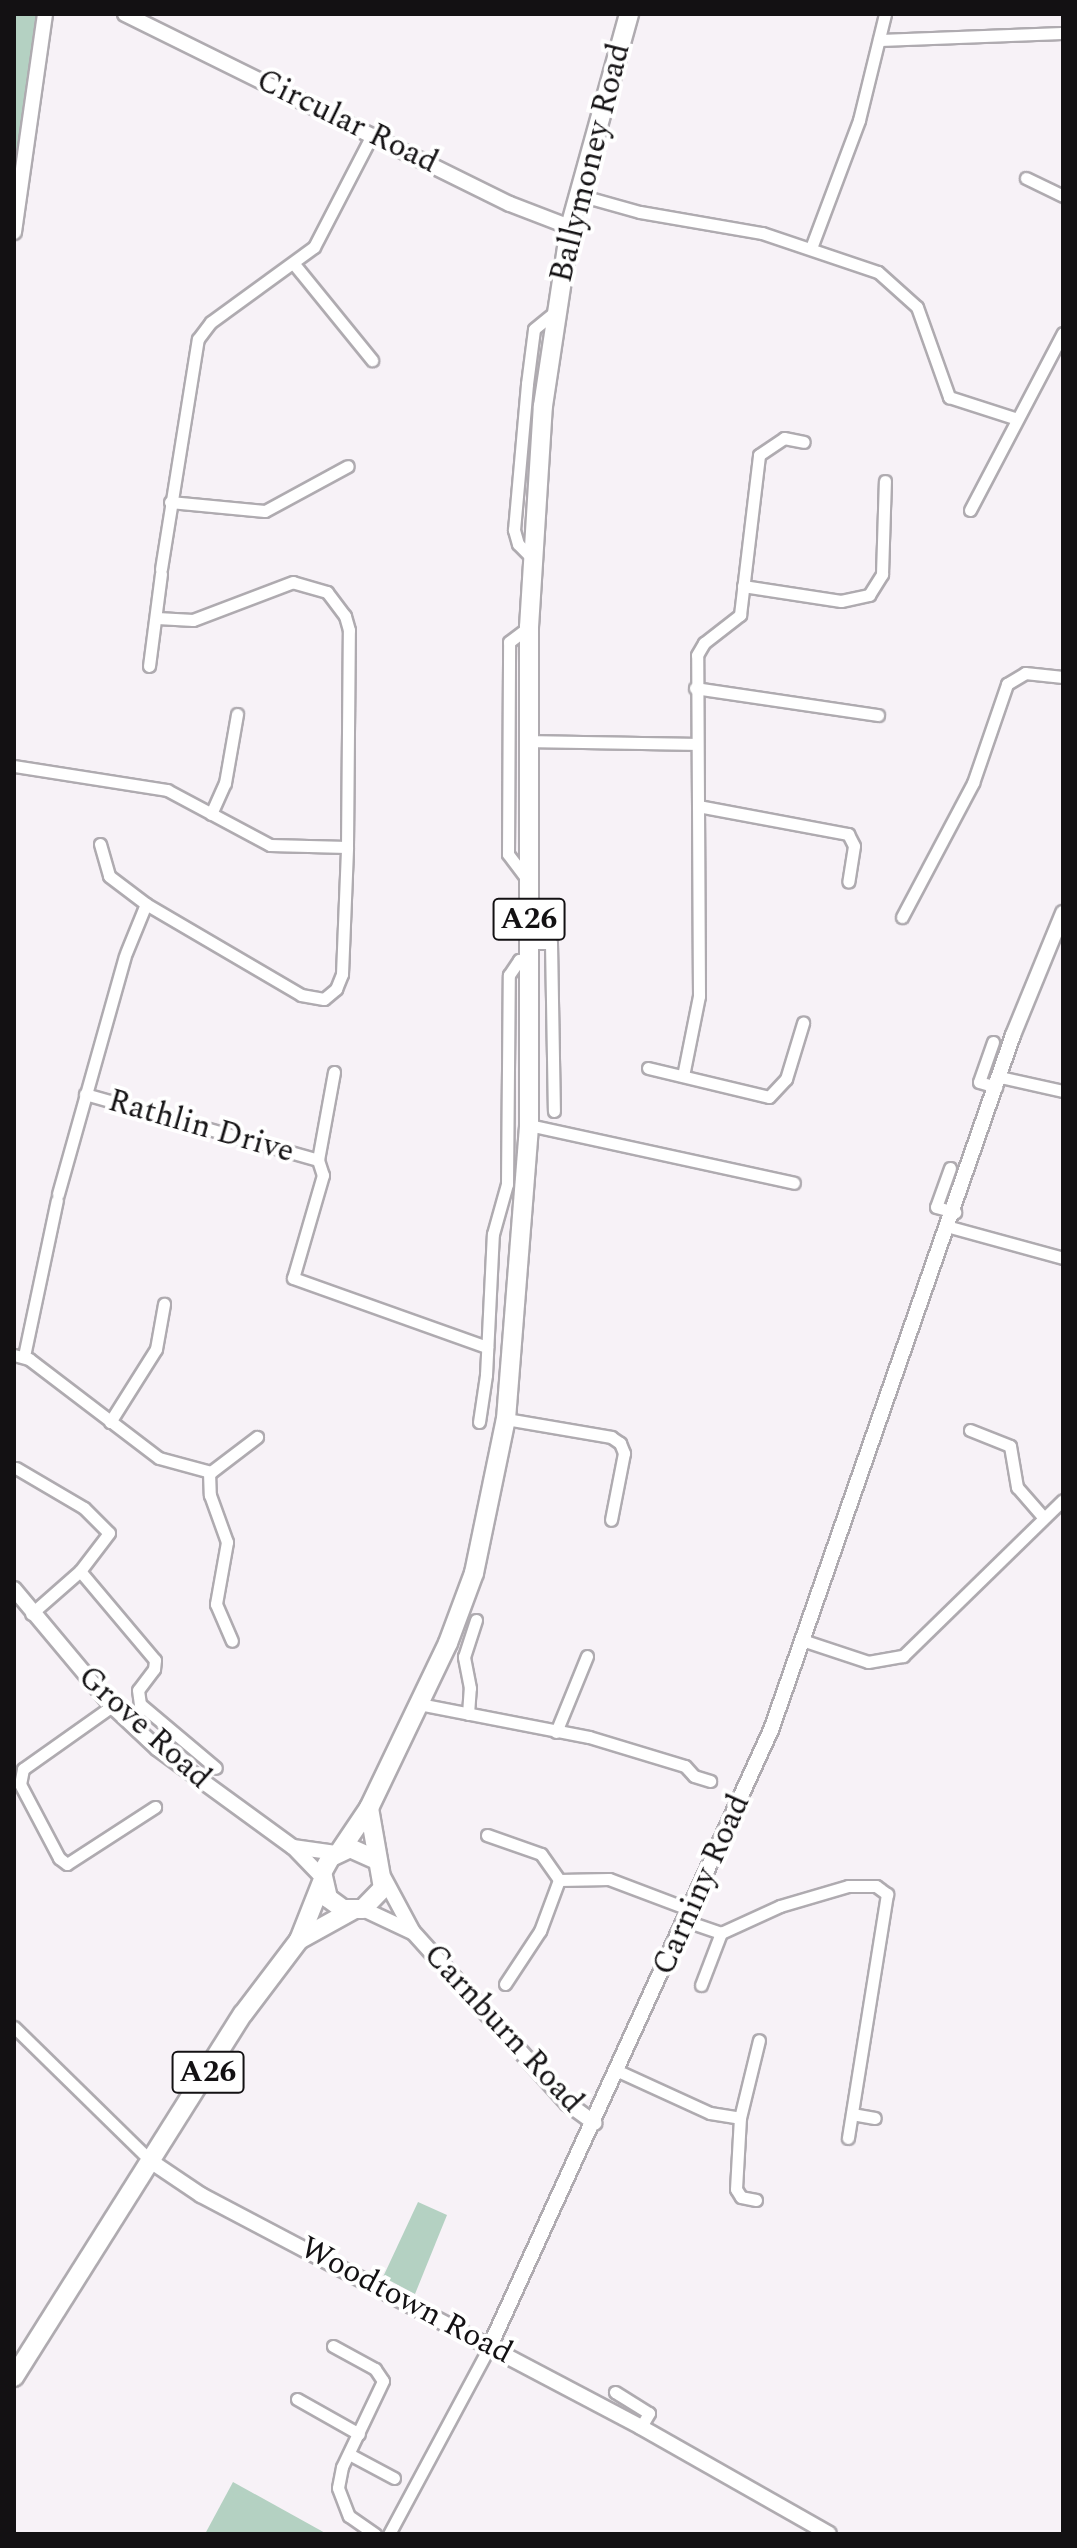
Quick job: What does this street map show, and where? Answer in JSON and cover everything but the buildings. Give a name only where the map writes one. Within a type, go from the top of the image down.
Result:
[{"type":"main road","name":"Ballymoney Road","points":[[338,1852],[369,1808],[419,1704],[474,1573],[506,1419],[529,1125],[529,627],[554,313],[570,227],[629,14]]},
{"type":"main road","points":[[369,1808],[377,1860],[384,1878]]},
{"type":"main road","points":[[338,1852],[361,1849],[377,1860]]},
{"type":"main road","name":"A26","points":[[14,2377],[260,1988],[299,1940],[322,1880],[338,1852]]},
{"type":"main road","name":"A26","points":[[299,1940],[378,1897],[384,1878]]},
{"type":"main road","points":[[322,1880],[334,1904],[358,1909]]},
{"type":"street","points":[[14,232],[45,14]]},
{"type":"street","name":"Circular Road","points":[[125,14],[510,204],[570,227]]},
{"type":"street","points":[[811,248],[859,120],[885,14]]},
{"type":"street","points":[[879,40],[1063,33]]},
{"type":"street","points":[[149,666],[170,502],[201,333],[294,264],[320,239],[372,135]]},
{"type":"street","points":[[1026,178],[1063,196]]},
{"type":"street","points":[[579,195],[811,248],[878,272],[906,293],[926,326],[942,385],[954,401],[1017,419]]},
{"type":"street","points":[[294,264],[372,360]]},
{"type":"street","points":[[970,510],[1063,333]]},
{"type":"street","points":[[683,1076],[699,996],[695,688],[699,647],[739,617],[757,460],[779,440],[804,442]]},
{"type":"street","points":[[170,502],[265,511],[348,466]]},
{"type":"street","points":[[743,586],[846,602],[869,595],[882,574],[885,481]]},
{"type":"street","points":[[100,844],[109,876],[146,904],[301,995],[324,999],[336,989],[342,974],[347,847],[349,630],[336,601],[317,586],[293,582],[193,620],[157,618]]},
{"type":"street","points":[[529,627],[509,642],[508,854],[529,882]]},
{"type":"street","points":[[902,917],[973,783],[1007,684],[1025,673],[1063,677]]},
{"type":"street","points":[[695,688],[878,715]]},
{"type":"street","points":[[211,814],[225,783],[237,714]]},
{"type":"street","points":[[529,741],[695,744]]},
{"type":"street","points":[[14,766],[148,784],[270,845],[347,847]]},
{"type":"street","points":[[698,806],[848,834],[854,846],[848,882]]},
{"type":"street","name":"Rathlin Drive","points":[[19,1356],[85,1094],[125,954],[146,904]]},
{"type":"street","name":"Carniny Road","points":[[389,2534],[490,2346],[595,2123],[689,1916],[805,1641],[998,1082],[1063,913]]},
{"type":"street","points":[[479,1422],[487,1347],[493,1234],[507,1184],[509,975],[529,951],[551,943],[554,1111]]},
{"type":"street","points":[[648,1068],[771,1096],[786,1079],[803,1023]]},
{"type":"street","points":[[993,1042],[979,1082],[1063,1091]]},
{"type":"street","name":"Rathlin Drive","points":[[334,1072],[318,1160],[323,1175],[292,1268],[296,1282],[487,1347]]},
{"type":"street","name":"Rathlin Drive","points":[[85,1094],[318,1160]]},
{"type":"street","points":[[529,1125],[794,1183]]},
{"type":"street","points":[[950,1168],[936,1207],[955,1212]]},
{"type":"street","points":[[950,1227],[1063,1258]]},
{"type":"street","points":[[493,1234],[521,1234]]},
{"type":"street","points":[[110,1422],[156,1349],[164,1304]]},
{"type":"street","points":[[19,1356],[152,1455],[209,1472]]},
{"type":"street","points":[[506,1419],[619,1442],[624,1453],[611,1520]]},
{"type":"street","points":[[970,1430],[1010,1446],[1017,1487],[1042,1516]]},
{"type":"street","points":[[209,1472],[257,1437]]},
{"type":"street","points":[[16,1468],[105,1525],[109,1538],[80,1571],[31,1614]]},
{"type":"street","points":[[209,1472],[210,1495],[227,1542],[216,1604],[232,1641]]},
{"type":"street","points":[[805,1641],[868,1662],[903,1656],[921,1644],[1042,1516],[1063,1500]]},
{"type":"street","points":[[80,1571],[155,1660],[154,1669],[138,1690],[138,1702],[216,1768]]},
{"type":"street","name":"Grove Road","points":[[14,1589],[31,1614],[112,1706],[157,1748],[293,1847],[322,1880]]},
{"type":"street","points":[[468,1714],[470,1688],[464,1657],[476,1620]]},
{"type":"street","points":[[556,1732],[587,1656]]},
{"type":"street","points":[[419,1704],[556,1732],[685,1766],[694,1776],[710,1781]]},
{"type":"street","points":[[112,1706],[25,1767],[20,1784],[59,1858],[67,1864],[155,1807]]},
{"type":"street","points":[[487,1835],[541,1854],[559,1880]]},
{"type":"street","name":"Grove Road","points":[[293,1847],[338,1852]]},
{"type":"street","name":"Carnburn Road","points":[[384,1878],[413,1932],[567,2103],[595,2123]]},
{"type":"street","points":[[559,1880],[609,1879],[721,1933]]},
{"type":"street","points":[[505,1984],[540,1931],[559,1880]]},
{"type":"street","points":[[701,1985],[721,1933],[780,1906],[848,1886],[876,1886],[887,1894],[848,2138]]},
{"type":"street","name":"Carnburn Road","points":[[358,1909],[413,1932]]},
{"type":"street","name":"Woodtown Road","points":[[14,2027],[152,2162],[201,2195],[641,2427],[827,2534]]},
{"type":"street","points":[[756,2200],[741,2197],[736,2189],[740,2118],[759,2040]]},
{"type":"street","points":[[618,2071],[710,2113],[740,2118]]},
{"type":"street","points":[[852,2114],[875,2118]]},
{"type":"street","points":[[333,2346],[377,2371],[383,2381],[339,2478],[340,2498],[353,2520],[375,2534]]},
{"type":"street","points":[[615,2392],[649,2413],[641,2427]]},
{"type":"street","points":[[297,2399],[359,2434]]},
{"type":"street","points":[[349,2454],[394,2478]]},
{"type":"green space","points":[[14,14],[43,14],[14,197]]},
{"type":"green space","points":[[418,2202],[447,2215],[415,2294],[383,2277]]},
{"type":"green space","points":[[233,2482],[327,2534],[205,2534]]}]
